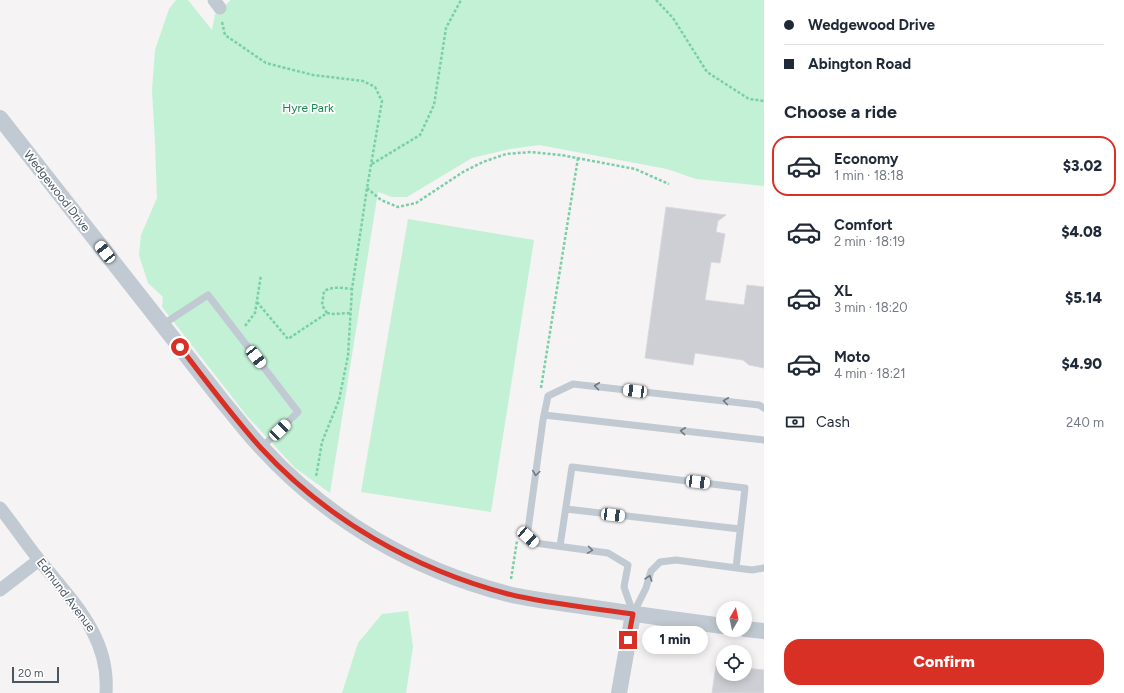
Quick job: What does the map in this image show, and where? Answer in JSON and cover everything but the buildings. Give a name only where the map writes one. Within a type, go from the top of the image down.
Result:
[{"type":"street","name":"Wedgewood Drive","points":[[0,118],[162,325],[261,448],[312,496],[359,530],[415,561],[473,584],[508,594],[532,599],[716,625]]},
{"type":"street","name":"Edmund Avenue","points":[[0,508],[39,560],[72,599],[92,627],[99,641],[106,667],[106,693]]},
{"type":"street","points":[[0,590],[39,560]]},
{"type":"street","points":[[619,693],[633,614]]},
{"type":"street","points":[[752,630],[764,631]]},
{"type":"lane","points":[[162,325],[208,295],[298,412],[261,448]]},
{"type":"lane","points":[[633,614],[624,587],[628,565],[608,553],[535,543],[528,537],[544,415],[548,396],[573,384],[759,405],[764,408]]},
{"type":"lane","points":[[544,415],[764,440]]},
{"type":"lane","points":[[560,546],[572,467],[745,488],[736,568]]},
{"type":"lane","points":[[566,509],[740,530]]},
{"type":"lane","points":[[633,614],[646,588],[651,571],[660,562],[676,560],[752,570],[764,568]]},
{"type":"path","points":[[371,165],[420,135],[434,105],[446,28],[461,0]]},
{"type":"path","points":[[656,0],[673,18],[707,72],[749,98],[764,101]]},
{"type":"path","points":[[217,4],[224,35],[266,63],[313,75],[363,81],[375,87],[382,101],[352,290],[348,356],[339,400],[322,442],[312,496]]},
{"type":"path","points":[[367,188],[381,200],[398,207],[416,203],[463,172],[483,162],[506,154],[531,152],[578,158],[635,169],[669,184]]},
{"type":"path","points":[[541,392],[578,158]]},
{"type":"path","points":[[239,335],[255,313],[258,302],[261,275]]},
{"type":"path","points":[[327,313],[322,305],[324,291],[338,287],[352,290]]},
{"type":"path","points":[[258,302],[288,339],[327,313],[351,313]]},
{"type":"path","points":[[508,594],[517,539]]},
{"type":"green space","name":"Hyre Park","points":[[176,0],[188,0],[212,30],[215,14],[230,0],[764,0],[764,186],[696,179],[667,169],[539,145],[510,149],[472,158],[407,197],[392,197],[378,192],[330,493],[295,468],[247,416],[162,307],[163,297],[148,283],[139,255],[141,235],[157,198],[152,90],[155,50],[169,9]]},
{"type":"green space","points":[[408,219],[534,240],[491,512],[361,492]]},
{"type":"green space","points":[[408,611],[413,647],[406,693],[342,693],[358,643],[382,614]]},
{"type":"route","points":[[180,347],[261,448],[304,489],[359,530],[415,561],[473,584],[532,599],[633,614],[628,640]]}]
